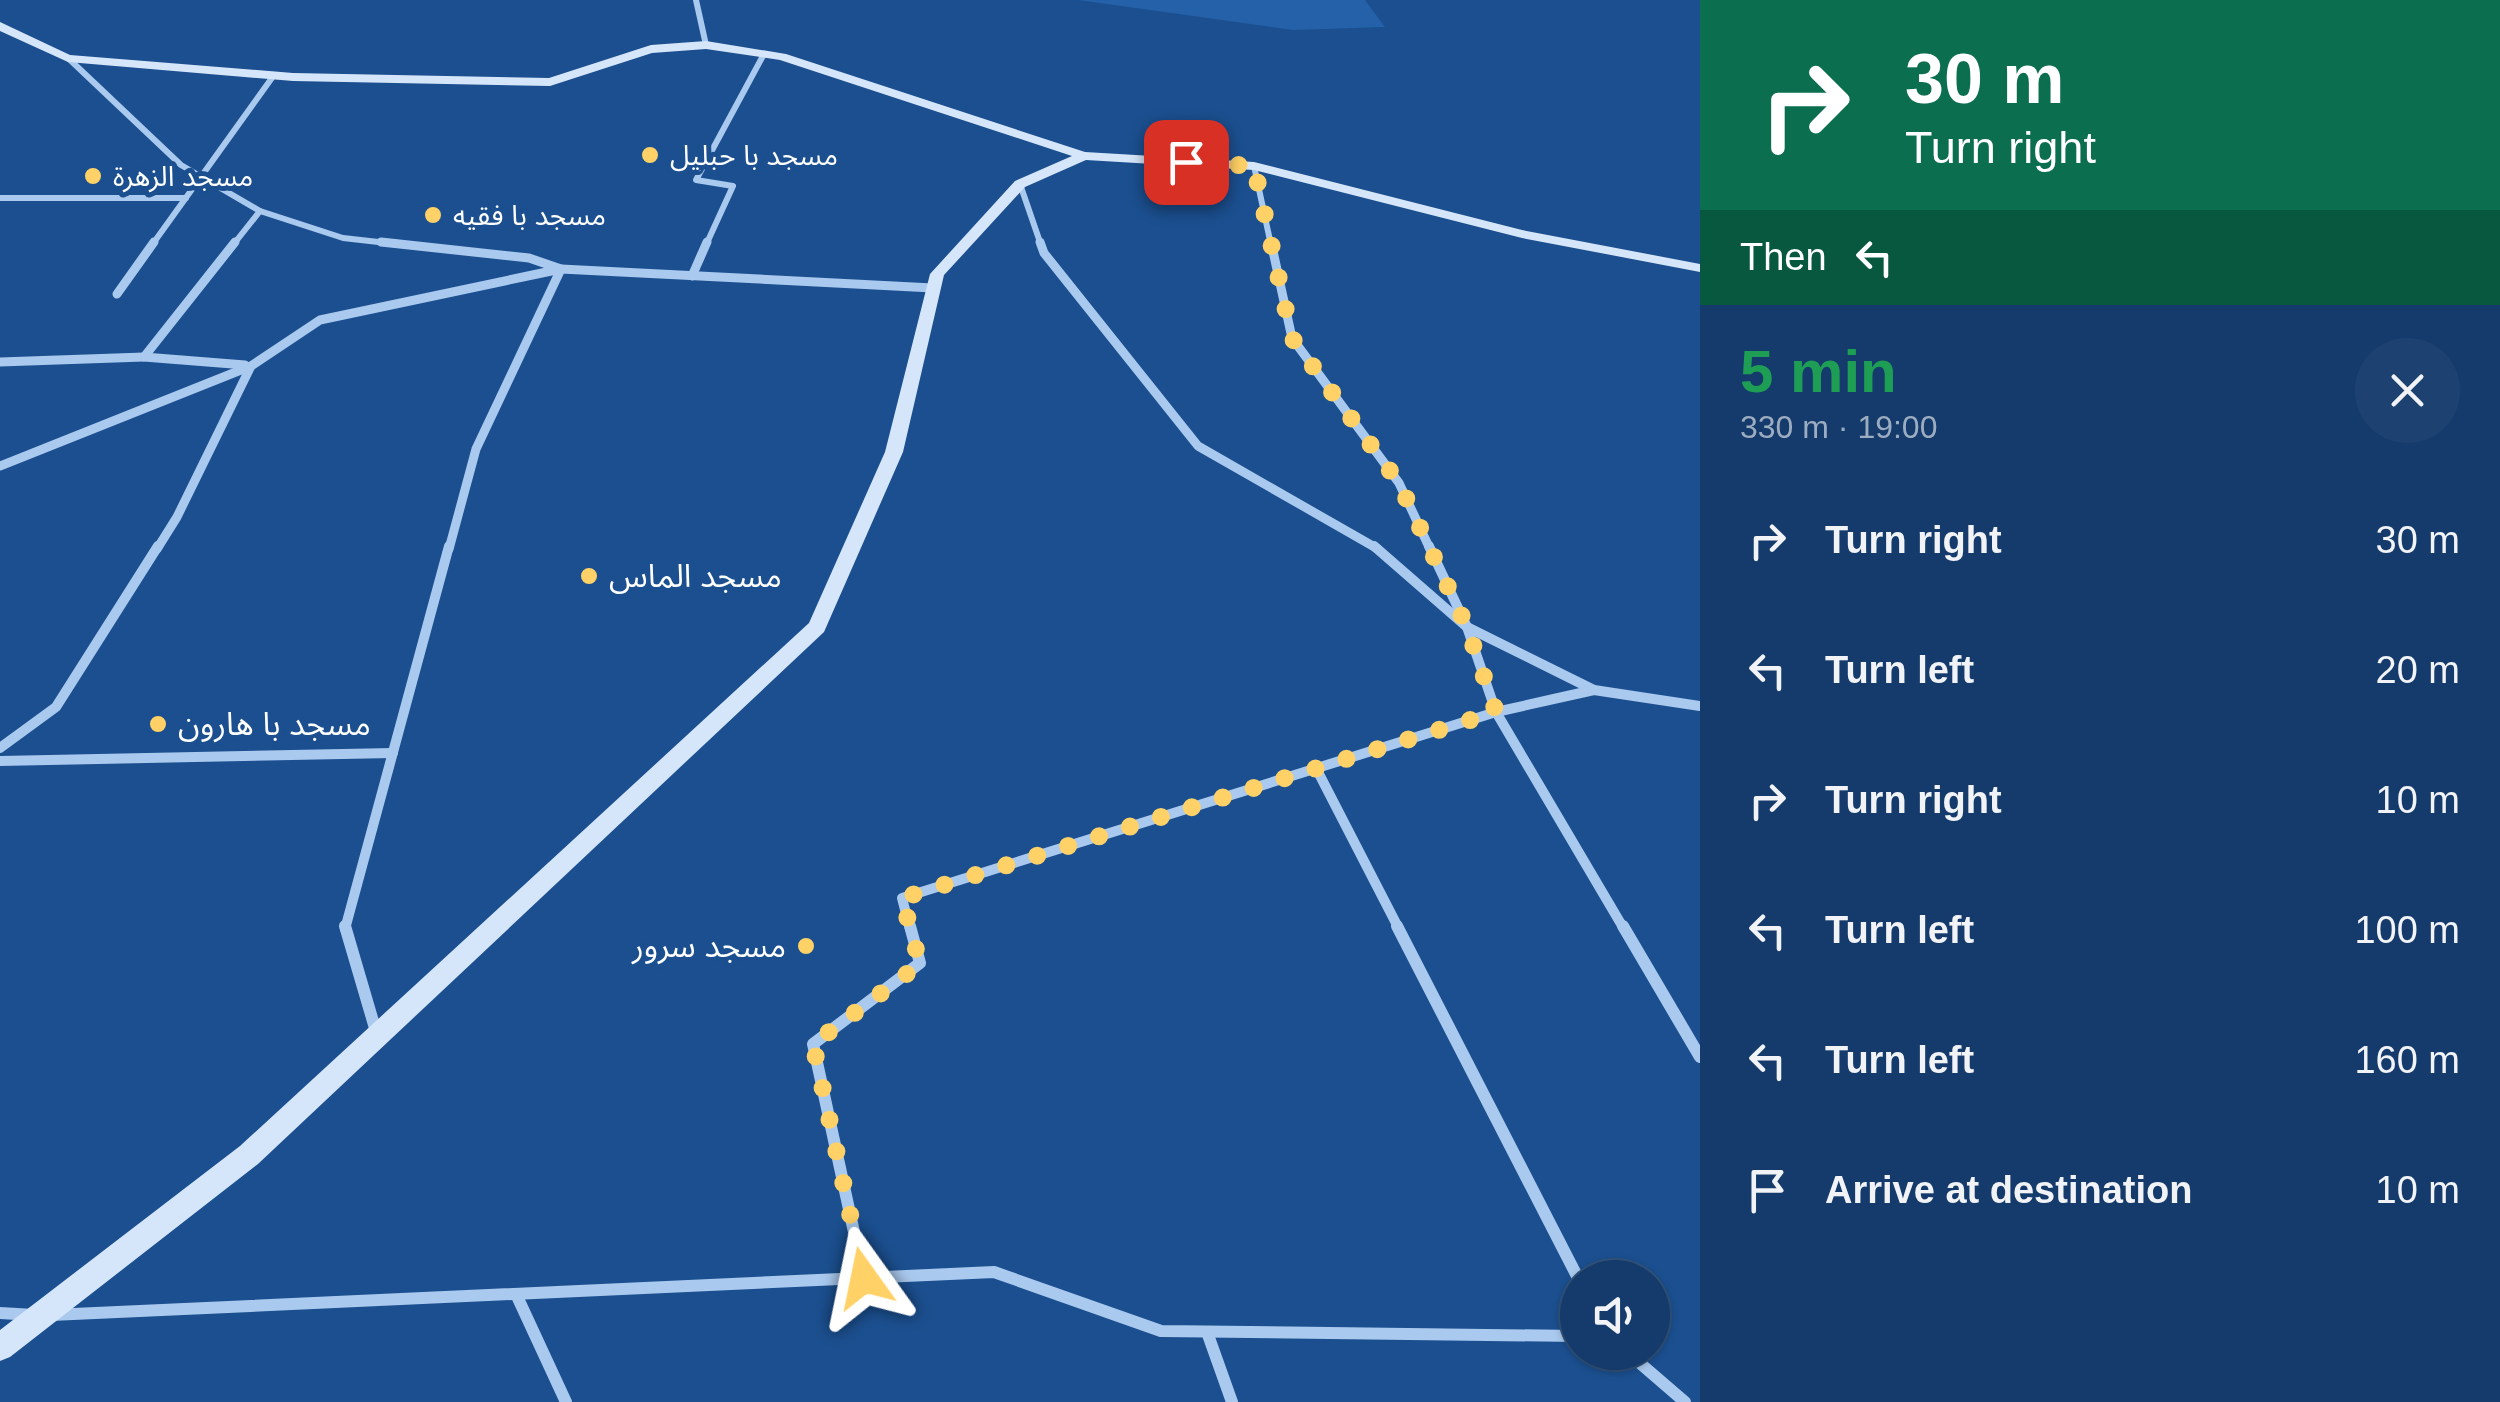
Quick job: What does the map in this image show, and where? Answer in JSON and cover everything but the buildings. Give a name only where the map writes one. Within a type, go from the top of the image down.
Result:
[{"type":"street","points":[[696,0],[706,46]]},
{"type":"street","points":[[0,26],[68,58],[181,166],[260,212],[343,238],[530,258],[561,270]]},
{"type":"street","points":[[68,58],[274,74],[550,82],[652,48],[706,46],[782,56],[1084,156],[1254,166],[1522,234],[1700,268]]},
{"type":"street","points":[[692,276],[733,186],[696,180],[764,54]]},
{"type":"street","points":[[117,294],[274,74]]},
{"type":"street","points":[[0,1347],[249,1155],[817,627],[894,452],[937,274],[1020,184],[1084,156]]},
{"type":"street","points":[[1254,166],[1292,338],[1399,483],[1467,627],[1496,712],[1700,1057]]},
{"type":"street","points":[[1020,184],[1044,253],[1198,446],[1386,552],[1467,627],[1594,690],[1700,706]]},
{"type":"street","points":[[0,198],[186,198]]},
{"type":"street","points":[[144,357],[260,212]]},
{"type":"street","points":[[377,1036],[345,928],[476,449],[561,270]]},
{"type":"street","points":[[0,466],[252,366],[320,320],[561,270],[934,288]]},
{"type":"street","points":[[0,362],[144,357],[252,366]]},
{"type":"street","points":[[0,748],[56,706],[177,517],[252,366]]},
{"type":"street","points":[[864,1278],[813,1044],[920,964],[902,898],[1496,712],[1594,690]]},
{"type":"street","points":[[0,761],[393,754]]},
{"type":"street","points":[[1316,768],[1569,1260]]},
{"type":"street","points":[[0,1314],[41,1316],[994,1272],[1161,1331],[1560,1336]]},
{"type":"street","points":[[516,1294],[566,1402]]},
{"type":"street","points":[[1207,1332],[1232,1402]]},
{"type":"street","points":[[1648,1370],[1686,1402]]},
{"type":"shaded area","points":[[1078,0],[1365,0],[1385,27],[1293,30]]},
{"type":"place","name":"مسجد با حبليل","points":[[650,155]]},
{"type":"place","name":"مسجد الزهرة","points":[[93,176]]},
{"type":"place","name":"مسجد با فقيه","points":[[433,215]]},
{"type":"place","name":"مسجد الماس","points":[[589,576]]},
{"type":"place","name":"مسجد با هارون","points":[[158,724]]},
{"type":"place","name":"مسجد سرور","points":[[806,946]]},
{"type":"route","points":[[864,1278],[813,1044],[920,964],[902,898],[1496,712],[1467,627],[1399,483],[1292,338],[1254,166],[1186,162]]}]
